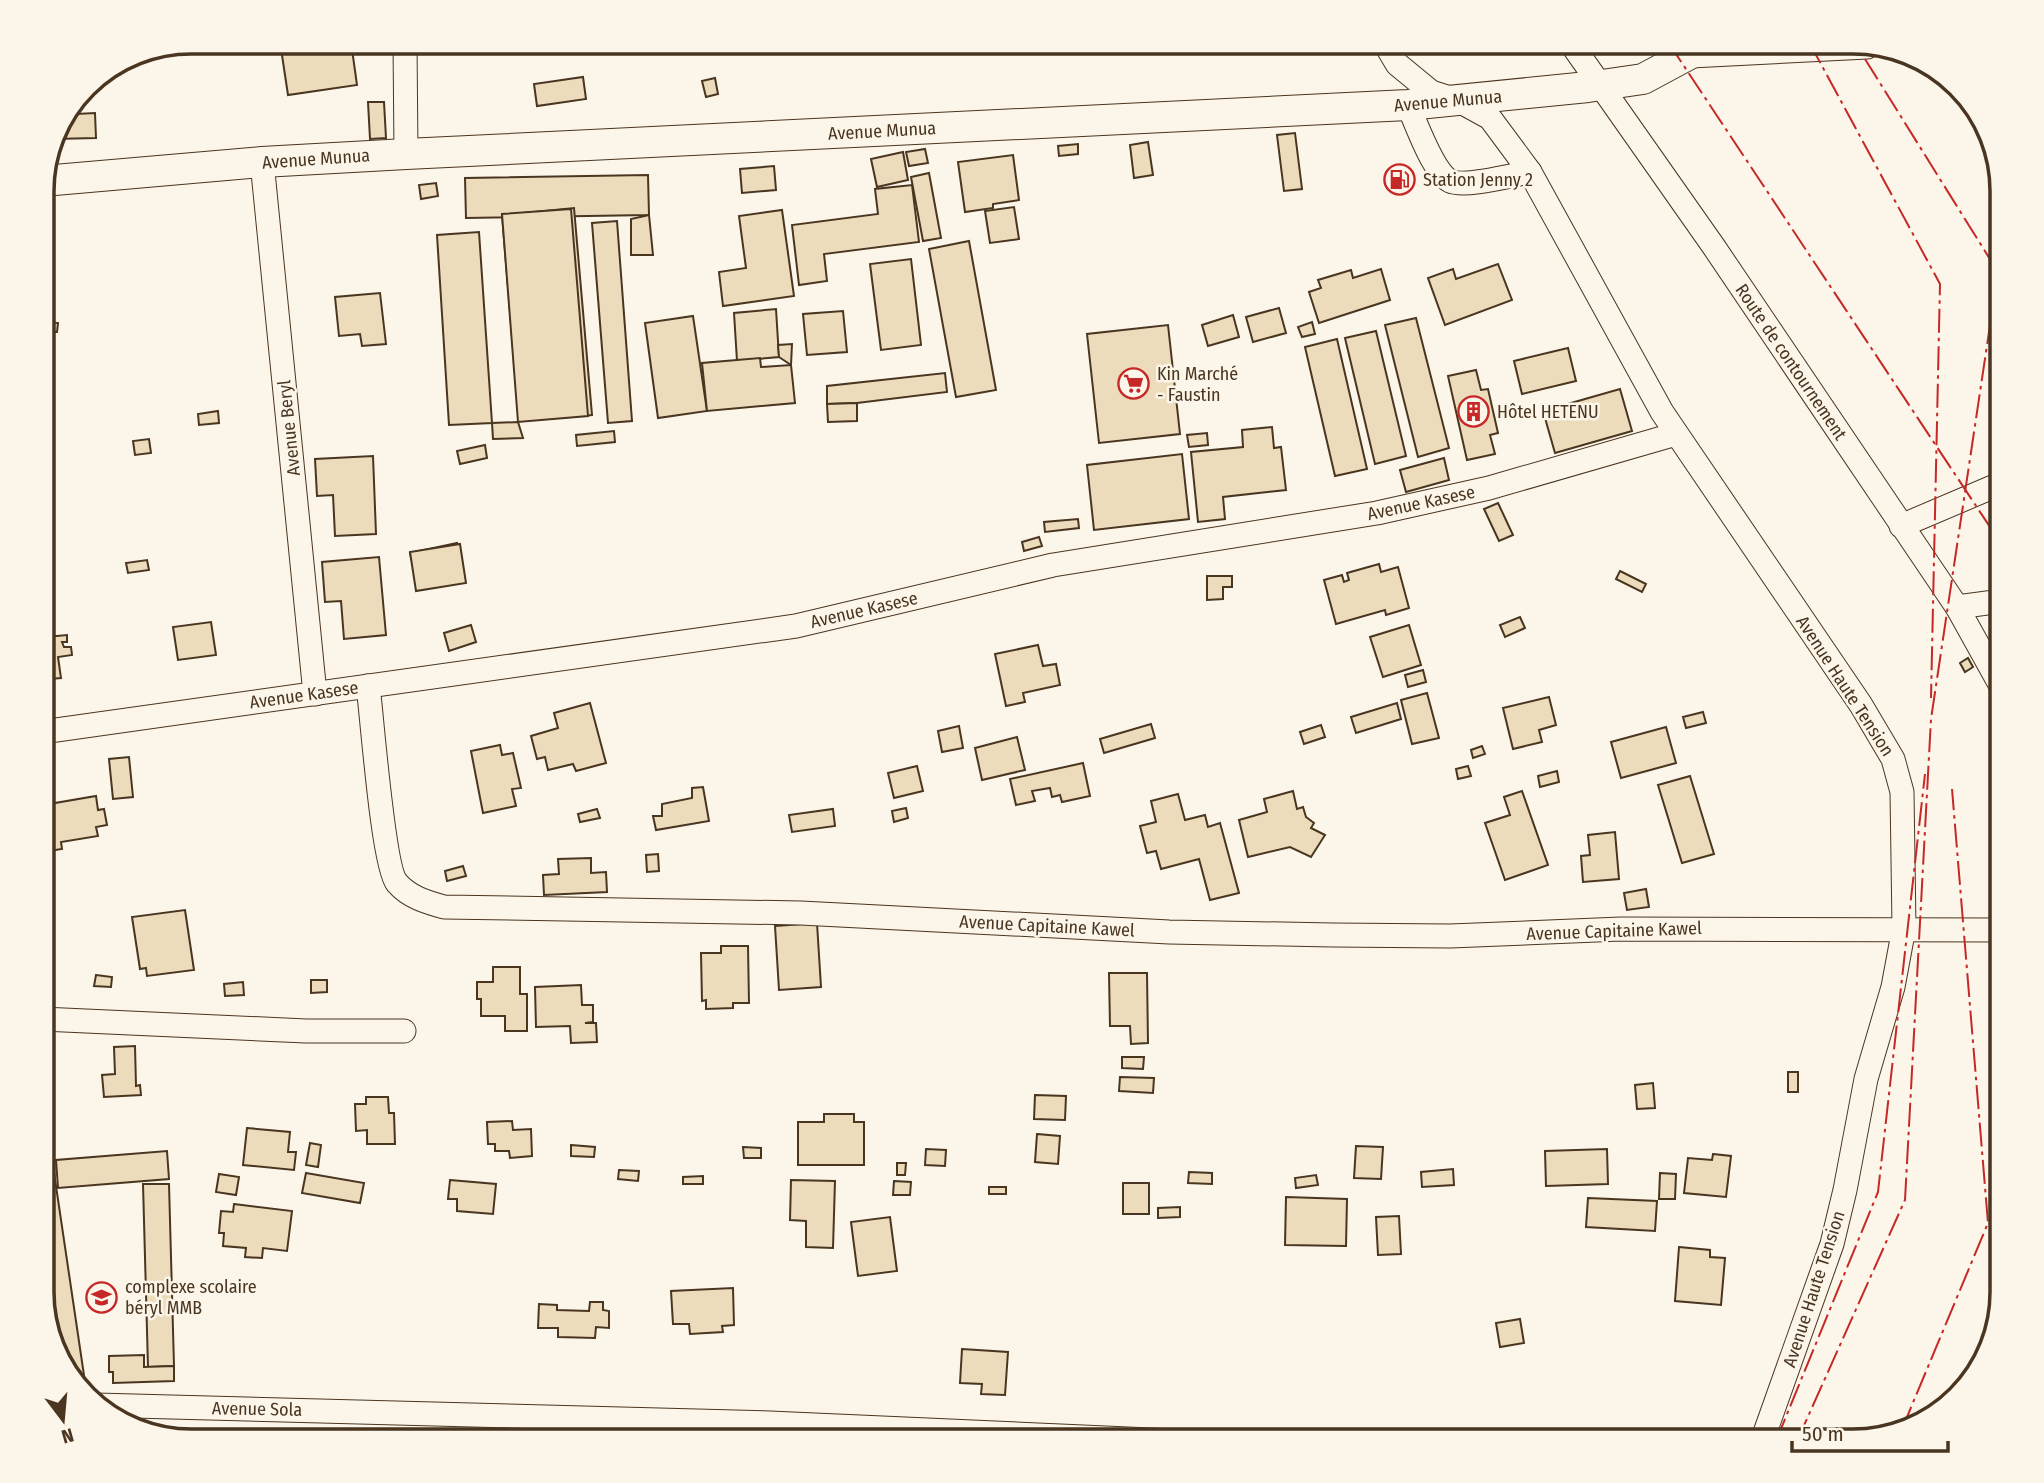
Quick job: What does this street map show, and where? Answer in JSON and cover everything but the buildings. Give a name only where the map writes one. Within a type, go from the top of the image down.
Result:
[{"type":"main road","name":"Avenue Munua","points":[[55,180],[262,162],[406,154],[1408,105],[1643,79],[1690,54]]},
{"type":"street","points":[[405,54],[406,154]]},
{"type":"street","name":"Avenue Haute Tension","points":[[1391,54],[1397,64],[1431,92],[1460,100],[1490,118],[1530,172],[1661,412],[1861,705],[1893,759],[1902,792],[1903,928],[1893,987],[1866,1079],[1832,1244],[1766,1429]]},
{"type":"street","name":"Route de contournement","points":[[1578,54],[1714,247],[1957,607],[1990,666]]},
{"type":"street","points":[[1408,105],[1441,174],[1452,182],[1467,183],[1530,172]]},
{"type":"street","name":"Avenue Beryl","points":[[262,162],[315,694]]},
{"type":"street","name":"Avenue Kasese","points":[[55,730],[796,626],[1053,565],[1377,513],[1489,488],[1676,434]]},
{"type":"street","points":[[1901,526],[1990,488]]},
{"type":"street","points":[[1957,607],[1990,603]]},
{"type":"street","name":"Avenue Capitaine Kawel","points":[[368,686],[387,852],[395,881],[419,900],[444,907],[801,913],[1169,932],[1320,935],[1450,936],[1621,929],[1990,930]]},
{"type":"street","points":[[55,1020],[279,1030],[404,1031]]},
{"type":"street","name":"Avenue Sola","points":[[116,1406],[904,1429]]},
{"type":"power","points":[[1676,54],[1990,527]]},
{"type":"power","points":[[1815,54],[1940,284],[1931,698]]},
{"type":"power","points":[[1862,55],[1990,259]]},
{"type":"power","points":[[1802,1429],[1905,1200],[1931,719],[1990,325]]},
{"type":"power","points":[[1781,1429],[1878,1192],[1925,774]]},
{"type":"power","points":[[1907,1417],[1988,1223],[1952,789]]},
{"type":"place","name":"Station Jenny 2","points":[[1400,180]]},
{"type":"place","name":"Kin Marché - Faustin","points":[[1134,384]]},
{"type":"place","name":"Hôtel HETENU","points":[[1474,412]]},
{"type":"place","name":"complexe scolaire béryl MMB","points":[[102,1297]]}]
